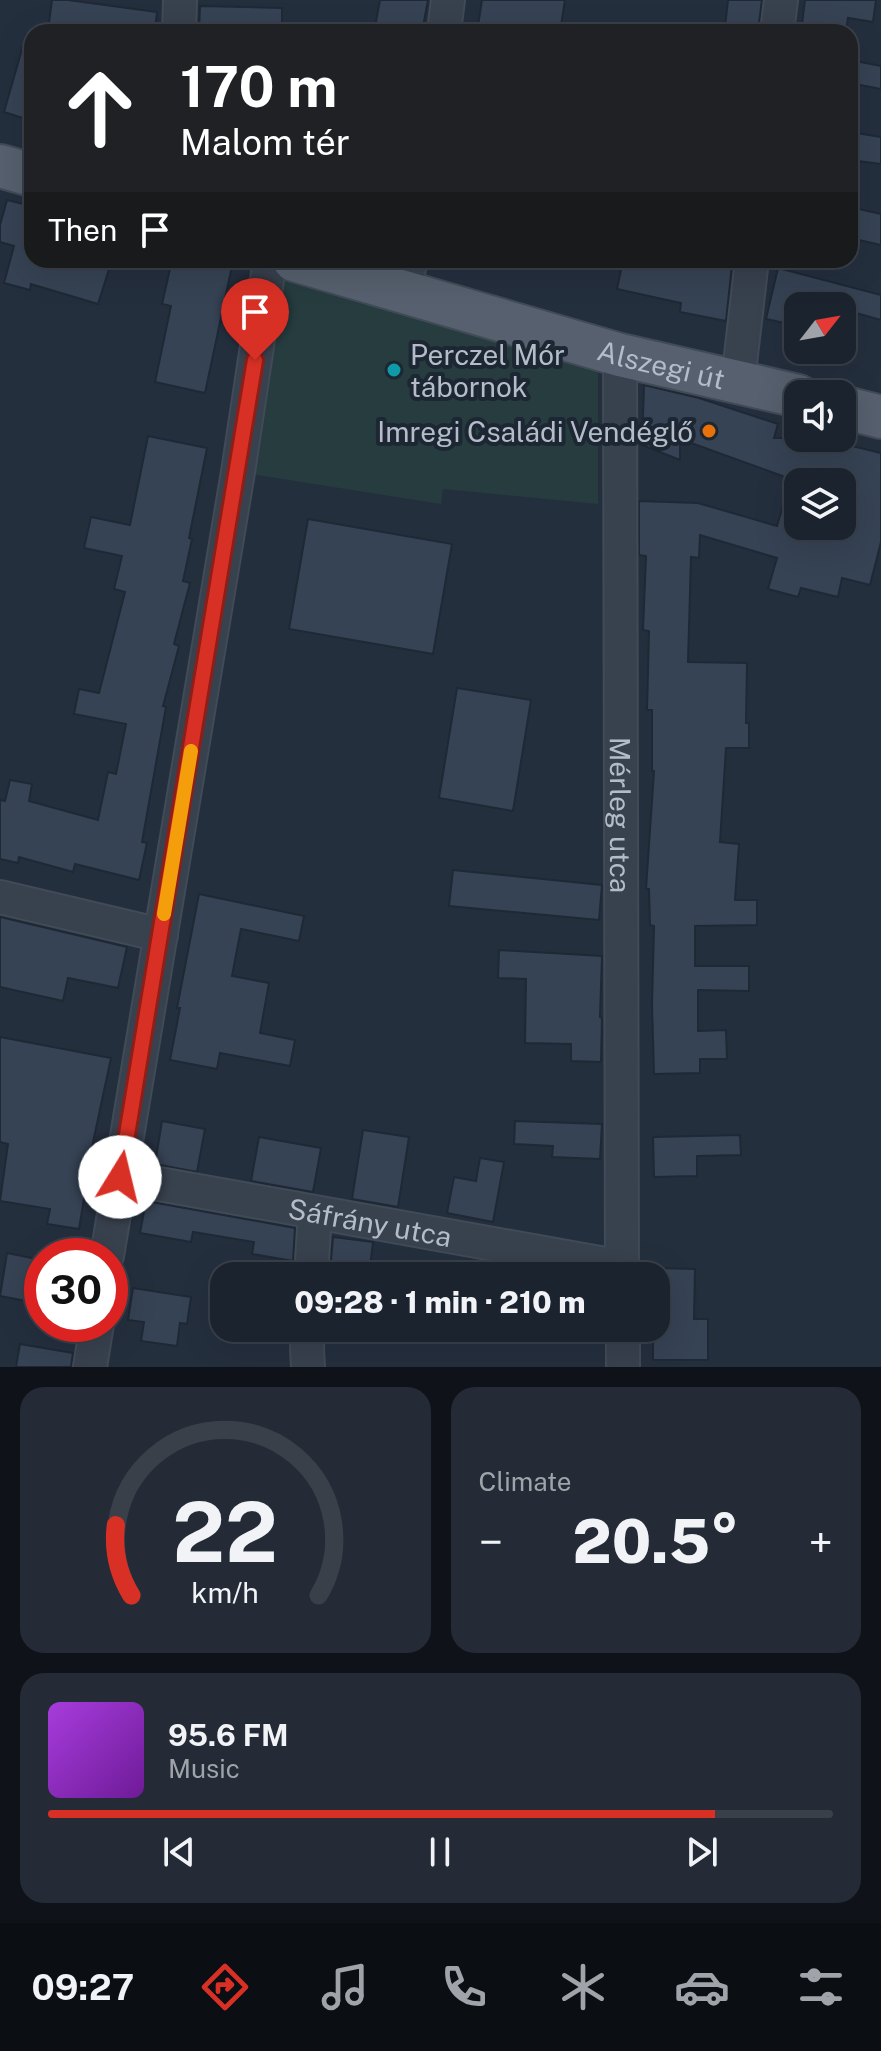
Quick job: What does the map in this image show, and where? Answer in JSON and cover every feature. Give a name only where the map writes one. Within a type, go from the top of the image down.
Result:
[{"type":"main road","points":[[0,166],[24,173]]},
{"type":"main road","name":"Alszegi út","points":[[351,268],[408,276],[620,355],[784,392]]},
{"type":"main road","points":[[856,411],[881,417]]},
{"type":"street","points":[[179,24],[180,0]]},
{"type":"street","points":[[445,24],[448,0]]},
{"type":"street","points":[[778,24],[781,0]]},
{"type":"street","points":[[110,1238],[269,268]]},
{"type":"street","points":[[738,381],[751,268]]},
{"type":"street","name":"Mérleg utca","points":[[620,355],[622,1262]]},
{"type":"street","points":[[0,897],[161,935]]},
{"type":"street","name":"Sáfrány utca","points":[[120,1177],[570,1262]]},
{"type":"street","points":[[312,1262],[315,1213]]},
{"type":"street","points":[[90,1367],[94,1342]]},
{"type":"street","points":[[307,1342],[308,1367]]},
{"type":"street","points":[[623,1342],[623,1367]]},
{"type":"green space","points":[[277,272],[598,357],[598,504],[443,489],[441,504],[244,473]]},
{"type":"building","points":[[52,0],[157,12],[156,24],[49,23]]},
{"type":"building","points":[[380,0],[428,0],[424,24],[376,24]]},
{"type":"building","points":[[482,0],[565,0],[561,24],[478,24]]},
{"type":"building","points":[[728,0],[762,0],[759,24],[725,24]]},
{"type":"building","points":[[805,0],[876,0],[873,22],[848,18],[847,24],[802,24]]},
{"type":"building","points":[[200,6],[282,8],[282,24],[199,24]]},
{"type":"building","points":[[24,42],[24,118],[4,112]]},
{"type":"building","points":[[858,62],[881,66],[881,89],[858,85]]},
{"type":"building","points":[[858,133],[881,137],[881,164],[858,161]]},
{"type":"building","points":[[7,200],[24,204],[24,268],[109,268],[98,304],[31,284],[30,290],[4,283],[14,246],[0,242],[0,225]]},
{"type":"building","points":[[858,209],[881,214],[881,245],[858,240]]},
{"type":"building","points":[[170,268],[232,268],[205,393],[155,382],[171,306],[162,304]]},
{"type":"building","points":[[621,268],[732,268],[726,321],[680,312],[681,303],[617,289]]},
{"type":"building","points":[[778,268],[881,295],[881,320],[856,313],[856,292],[784,292],[784,323],[766,319]]},
{"type":"building","points":[[644,385],[699,398],[778,424],[774,438],[784,438],[784,452],[856,452],[856,447],[881,453],[881,542],[870,585],[842,578],[838,597],[801,588],[798,597],[768,589],[777,558],[700,535],[699,558],[691,557],[688,662],[747,663],[746,723],[749,723],[749,748],[726,748],[720,842],[739,844],[735,900],[757,900],[757,925],[695,926],[695,966],[749,966],[749,991],[698,990],[698,1031],[726,1030],[727,1059],[700,1059],[700,1073],[654,1074],[654,926],[650,925],[649,889],[646,889],[654,771],[652,710],[647,710],[649,631],[643,630],[646,556],[639,555],[639,501],[698,503],[777,526],[784,502],[784,540],[856,540],[856,468],[784,468],[784,476],[680,439],[680,460],[642,445]]},
{"type":"building","points":[[148,436],[207,448],[183,581],[190,583],[174,644],[179,646],[163,706],[166,707],[142,842],[147,843],[139,880],[75,864],[73,872],[19,857],[18,863],[0,859],[0,800],[5,801],[10,780],[32,784],[29,801],[98,820],[108,772],[116,774],[126,724],[74,714],[79,689],[99,693],[125,592],[114,589],[122,556],[84,548],[91,517],[130,525]]},
{"type":"building","points":[[308,519],[452,544],[433,654],[289,629]]},
{"type":"building","points":[[457,688],[531,700],[513,811],[439,798]]},
{"type":"building","points":[[453,870],[602,885],[599,920],[449,906]]},
{"type":"building","points":[[199,894],[304,916],[299,941],[241,929],[232,976],[269,983],[260,1033],[295,1040],[290,1066],[220,1053],[217,1069],[170,1060]]},
{"type":"building","points":[[0,917],[127,947],[118,988],[68,978],[63,1001],[0,987]]},
{"type":"building","points":[[499,950],[602,956],[601,1062],[571,1061],[571,1044],[525,1043],[526,979],[498,978]]},
{"type":"building","points":[[0,1037],[111,1058],[85,1180],[79,1229],[47,1224],[50,1209],[0,1201],[8,1144],[0,1142]]},
{"type":"building","points":[[162,1121],[205,1129],[197,1172],[155,1164]]},
{"type":"building","points":[[515,1121],[602,1124],[600,1159],[552,1157],[553,1146],[514,1144]]},
{"type":"building","points":[[363,1130],[409,1137],[398,1207],[352,1199]]},
{"type":"building","points":[[740,1135],[741,1155],[697,1156],[697,1176],[654,1177],[653,1137]]},
{"type":"building","points":[[259,1137],[321,1148],[313,1192],[251,1181]]},
{"type":"building","points":[[480,1158],[504,1162],[493,1222],[447,1213],[454,1177],[476,1181]]},
{"type":"building","points":[[146,1201],[295,1228],[293,1261],[252,1254],[254,1242],[193,1232],[191,1242],[140,1233]]},
{"type":"building","points":[[333,1237],[373,1242],[371,1262],[331,1262]]},
{"type":"building","points":[[7,1253],[24,1256],[24,1301],[0,1296]]},
{"type":"building","points":[[670,1268],[695,1269],[694,1319],[708,1319],[708,1360],[653,1360],[653,1342],[670,1342]]},
{"type":"building","points":[[133,1288],[191,1297],[187,1324],[180,1323],[177,1346],[141,1341],[144,1322],[128,1320]]},
{"type":"building","points":[[20,1344],[73,1353],[71,1367],[16,1367]]},
{"type":"slow traffic","points":[[164,914],[191,751]]},
{"type":"place","name":"Perczel Mór tábornok","points":[[394,370]]},
{"type":"place","name":"Imregi Családi Vendéglő","points":[[709,431]]},
{"type":"route","points":[[120,1177],[255,360]]}]
